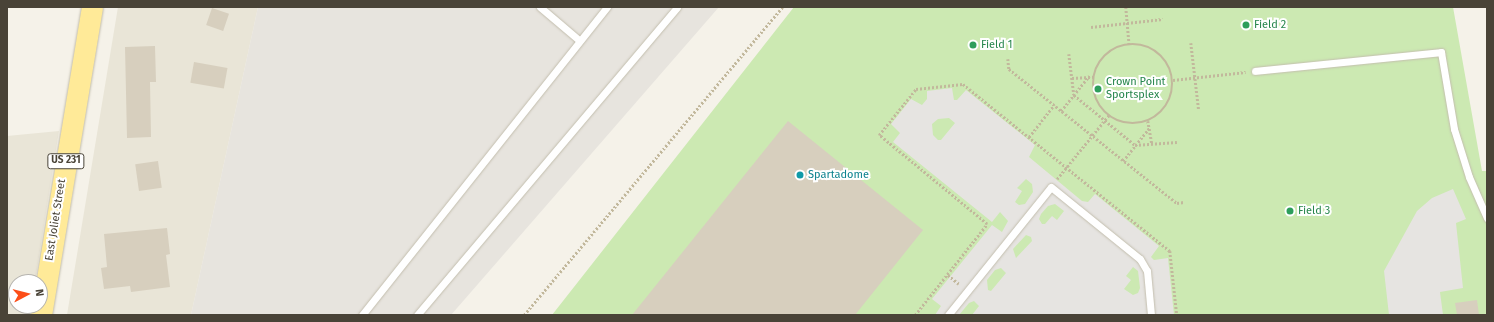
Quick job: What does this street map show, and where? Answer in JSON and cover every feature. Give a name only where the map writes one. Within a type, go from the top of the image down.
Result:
[{"type":"main road","name":"East Joliet Street","points":[[41,315],[92,7]]},
{"type":"lane","points":[[540,7],[580,41]]},
{"type":"lane","points":[[362,315],[607,7]]},
{"type":"lane","points":[[417,315],[677,7]]},
{"type":"lane","points":[[1255,71],[1440,52],[1454,129],[1469,177],[1487,218]]},
{"type":"lane","points":[[948,315],[1051,187],[1140,258],[1147,271],[1151,315]]},
{"type":"path","points":[[524,315],[782,7]]},
{"type":"path","points":[[1126,7],[1129,44]]},
{"type":"path","points":[[1091,27],[1163,18]]},
{"type":"path","points":[[1191,43],[1198,111]]},
{"type":"path","points":[[1129,44],[1142,45],[1158,53],[1170,67],[1173,80],[1169,102],[1159,115],[1148,121],[1125,123],[1108,115],[1097,100],[1094,77],[1098,66],[1108,53],[1129,44]]},
{"type":"path","points":[[1069,54],[1074,95],[1104,120],[1135,145],[1177,142]]},
{"type":"path","points":[[1008,59],[1009,69],[1177,203],[1184,202]]},
{"type":"path","points":[[1173,80],[1255,71]]},
{"type":"path","points":[[1072,78],[1089,76],[1094,77]]},
{"type":"path","points":[[1061,111],[1089,76]]},
{"type":"path","points":[[915,315],[987,224],[879,135],[916,89],[963,84],[1170,251],[1177,315]]},
{"type":"path","points":[[1029,137],[1054,105]]},
{"type":"path","points":[[1051,187],[1108,115]]},
{"type":"path","points":[[1148,121],[1152,144]]},
{"type":"path","points":[[1123,161],[1150,127]]},
{"type":"path","points":[[948,275],[968,290]]},
{"type":"shaded area","points":[[118,7],[258,7],[191,315],[67,315]]},
{"type":"shaded area","points":[[258,7],[719,7],[451,315],[191,315]]},
{"type":"shaded area","points":[[952,88],[954,100],[957,100],[966,90],[1035,145],[1029,157],[1082,201],[1088,202],[1095,194],[1159,246],[1151,257],[1154,260],[1168,258],[1174,315],[972,315],[979,306],[974,301],[969,303],[959,315],[935,315],[941,306],[932,299],[992,225],[1002,232],[1008,221],[1000,212],[992,222],[893,142],[900,133],[891,124],[911,99],[922,105],[927,99],[927,91]],"holes":[[[949,118],[955,123],[941,140],[938,140],[933,135],[932,124],[938,119]],[[1026,179],[1032,184],[1033,192],[1025,204],[1019,205],[1015,202],[1022,191],[1017,188]],[[1055,204],[1064,211],[1057,220],[1052,216],[1045,224],[1042,224],[1039,219],[1041,214],[1048,206]],[[1026,235],[1031,237],[1032,241],[1016,258],[1013,249]],[[1133,267],[1138,271],[1140,288],[1138,293],[1133,295],[1124,289],[1131,280],[1126,276]],[[1001,268],[1006,273],[991,291],[988,290],[987,280],[995,270]]]},
{"type":"shaded area","points":[[59,131],[36,274],[8,274],[8,314],[30,315],[7,315],[7,136]]},
{"type":"shaded area","points":[[1453,189],[1466,219],[1456,223],[1463,288],[1440,292],[1443,315],[1389,315],[1384,271],[1417,211],[1432,198]]},
{"type":"green space","name":"Crown Point Sportsplex","points":[[794,7],[1453,7],[1482,171],[1487,171],[1487,315],[552,315]]},
{"type":"building","points":[[212,8],[229,14],[223,31],[206,25]]},
{"type":"building","points":[[155,46],[156,82],[150,82],[151,137],[127,138],[125,47]]},
{"type":"building","points":[[194,62],[227,68],[224,89],[190,83]]},
{"type":"building","name":"Spartadome","points":[[788,121],[923,230],[855,315],[632,315]]},
{"type":"building","points":[[158,161],[162,188],[139,191],[135,164]]},
{"type":"building","points":[[167,228],[170,254],[166,255],[170,287],[131,292],[130,286],[104,289],[101,268],[107,267],[104,234]]},
{"type":"building","points":[[1477,300],[1479,315],[1457,315],[1455,303]]},
{"type":"place","name":"Field 2","points":[[1246,25]]},
{"type":"place","name":"Field 1","points":[[973,45]]},
{"type":"place","name":"Crown Point Sportsplex","points":[[1098,89]]},
{"type":"place","name":"Spartadome","points":[[800,175]]},
{"type":"place","name":"Field 3","points":[[1290,211]]}]
